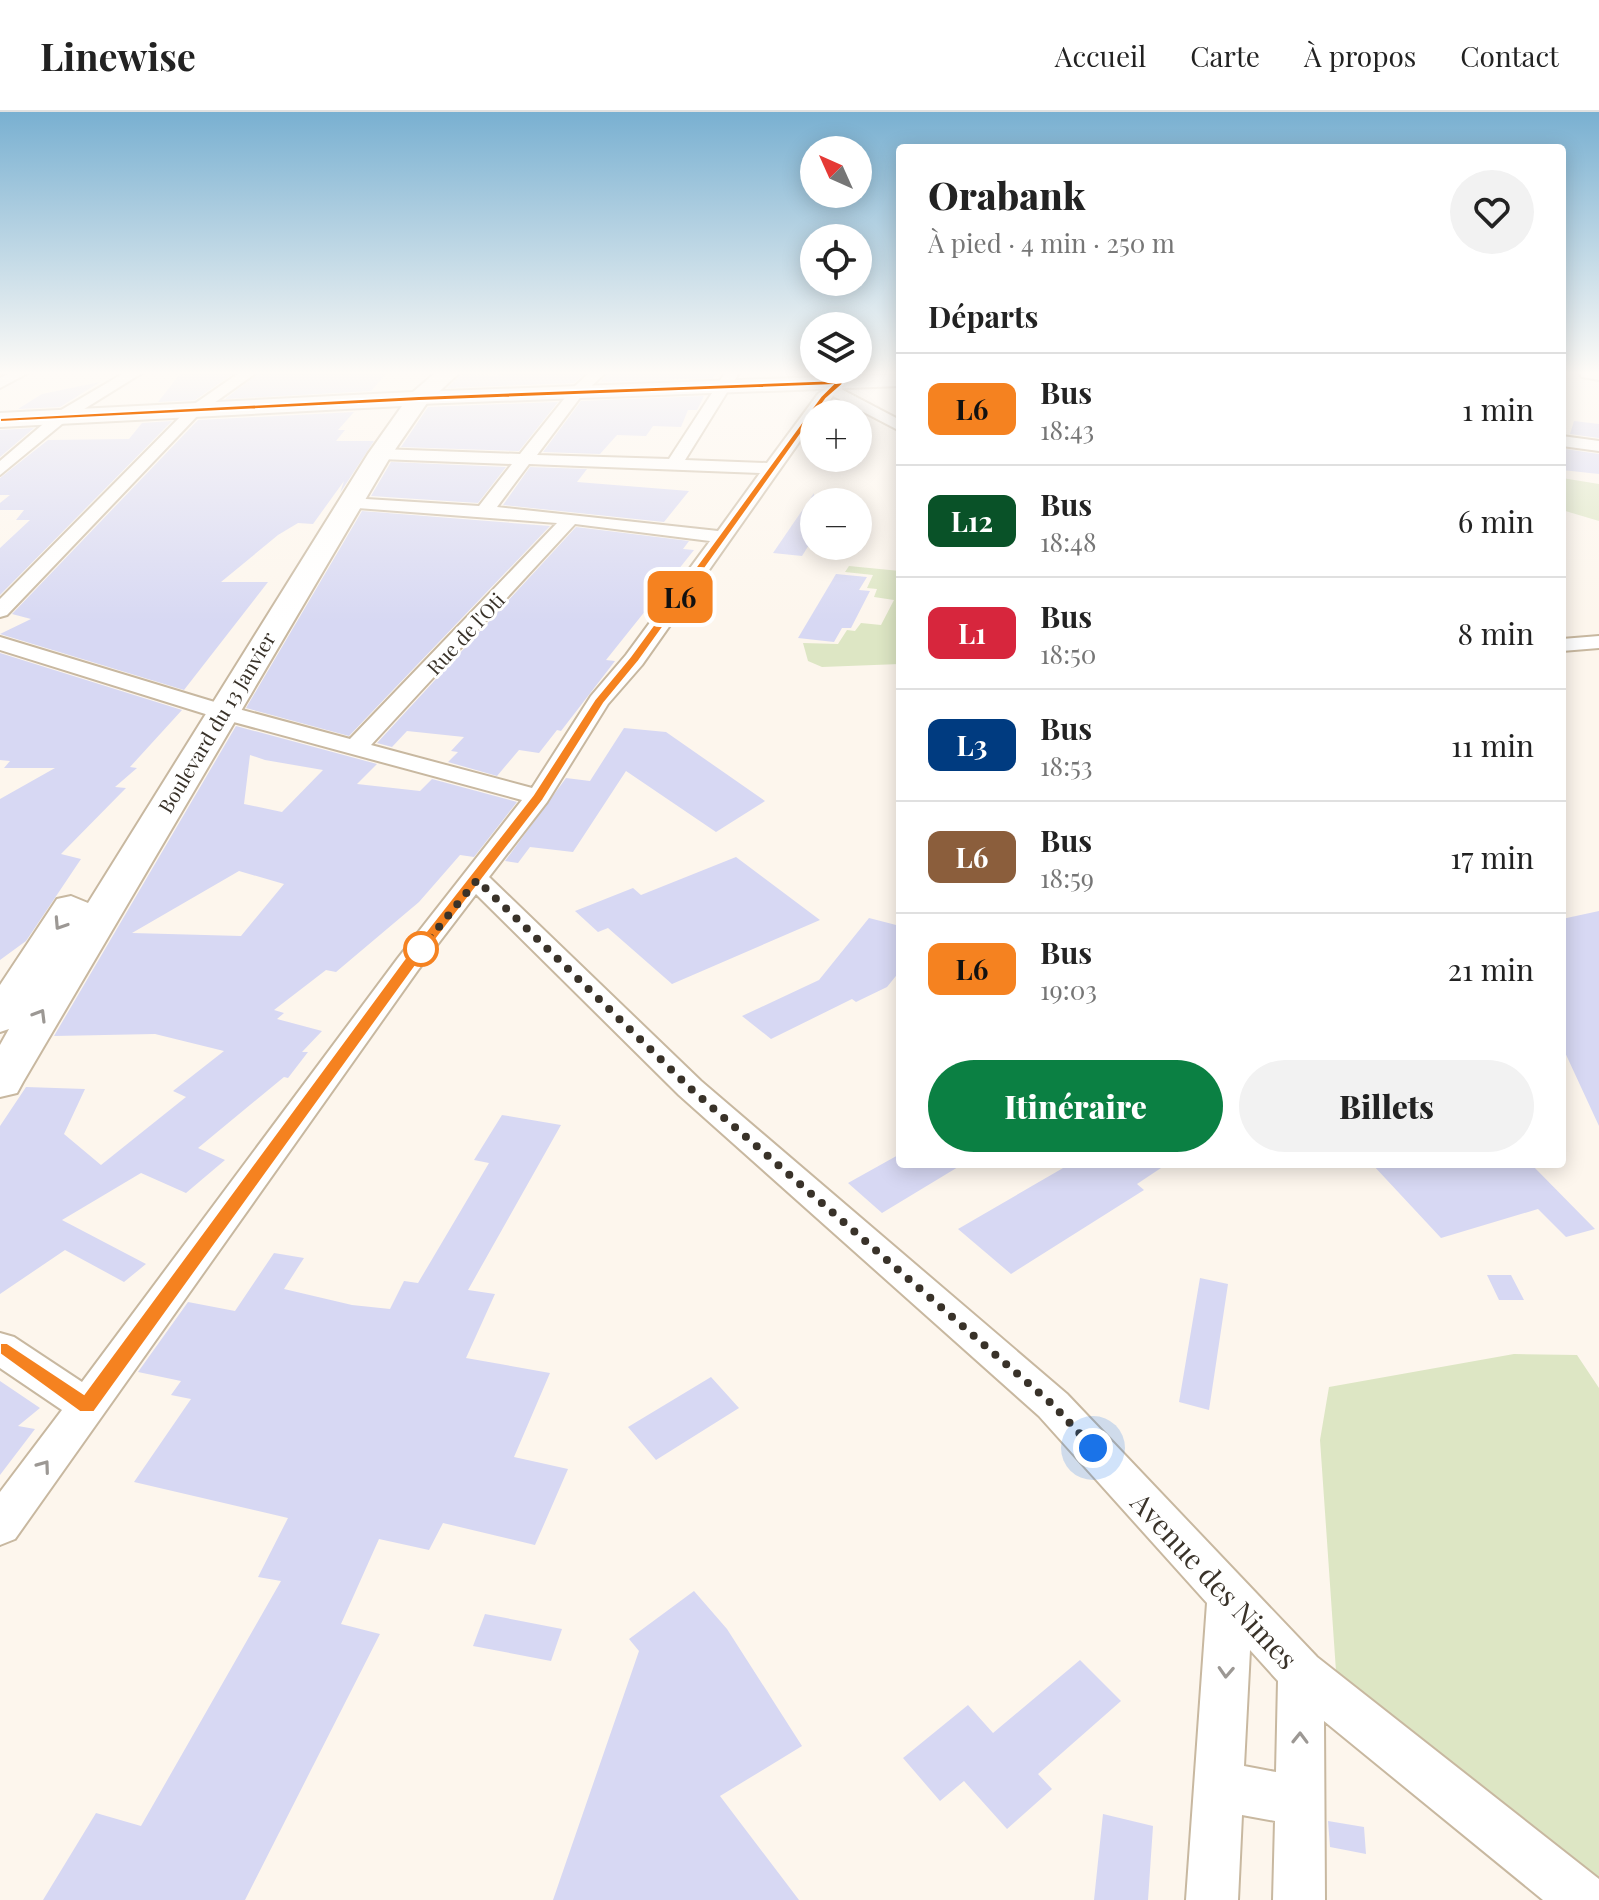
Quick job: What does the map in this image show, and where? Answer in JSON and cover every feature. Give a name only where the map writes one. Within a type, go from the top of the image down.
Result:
[{"type":"highway","name":"Boulevard du 13 Janvier","points":[[0,1082],[213,708],[261,605],[367,456]]},
{"type":"highway","name":"Boulevard du 13 Janvier","points":[[0,1018],[213,708],[379,456]]},
{"type":"street","points":[[0,470],[16,456]]},
{"type":"street","points":[[0,611],[150,456]]},
{"type":"street","points":[[468,456],[773,468]]},
{"type":"street","points":[[674,464],[679,456]]},
{"type":"street","points":[[0,1526],[408,964],[477,880],[538,797],[599,701],[634,660],[781,456]]},
{"type":"street","points":[[485,510],[524,458]]},
{"type":"street","points":[[350,503],[485,510],[724,537]]},
{"type":"street","name":"Rue de l'Oti","points":[[357,746],[571,518]]},
{"type":"street","points":[[1566,637],[1599,634]]},
{"type":"street","points":[[1566,645],[1599,642]]},
{"type":"street","points":[[0,643],[213,708],[538,797]]},
{"type":"street","name":"Avenue des Nimes","points":[[477,880],[690,1088],[1053,1405],[1301,1673],[1584,1900]]},
{"type":"street","points":[[0,1348],[87,1406]]},
{"type":"street","points":[[1212,1900],[1230,1594]]},
{"type":"street","points":[[1299,1900],[1301,1673]]},
{"type":"street","points":[[1221,1786],[1299,1801]]},
{"type":"green space","points":[[1566,479],[1599,484],[1599,521],[1566,511]]},
{"type":"green space","points":[[849,566],[896,571],[896,664],[822,667],[808,661],[803,643],[838,644],[847,630],[855,631],[861,623],[881,625],[894,600],[874,597],[877,589],[867,588],[873,575],[845,572]]},
{"type":"green space","points":[[1514,1354],[1577,1355],[1599,1388],[1599,1886],[1336,1671],[1320,1440],[1329,1387]]},
{"type":"building","points":[[27,456],[137,456],[0,595],[0,548],[30,520],[16,520],[24,510],[0,510],[0,503],[10,495],[0,495],[0,478]]},
{"type":"building","points":[[163,456],[364,456],[340,493],[344,481],[313,524],[298,523],[278,535],[221,582],[268,582],[184,690],[0,634],[31,619],[12,614]]},
{"type":"building","points":[[1566,456],[1599,456],[1599,474],[1566,470]]},
{"type":"building","points":[[391,462],[506,467],[478,503],[371,496]]},
{"type":"building","points":[[530,467],[587,469],[577,482],[689,491],[664,522],[503,505]]},
{"type":"building","points":[[362,511],[550,526],[349,736],[246,708]]},
{"type":"building","points":[[800,513],[800,556],[773,553]]},
{"type":"building","points":[[576,527],[689,541],[683,549],[694,550],[606,660],[615,661],[561,731],[557,730],[539,753],[519,750],[497,776],[448,762],[458,752],[451,751],[464,737],[407,731],[392,747],[377,743]]},
{"type":"building","points":[[836,574],[867,577],[859,590],[870,591],[851,628],[842,628],[834,642],[798,638]]},
{"type":"building","points":[[0,653],[182,710],[130,767],[137,768],[115,787],[126,788],[61,854],[81,859],[26,941],[0,960],[0,799],[55,768],[4,768],[10,761],[0,760]]},
{"type":"building","points":[[236,726],[377,764],[357,784],[420,791],[432,779],[517,802],[474,857],[460,855],[419,902],[336,972],[326,970],[274,1010],[284,1013],[277,1019],[322,1031],[302,1052],[308,1052],[288,1078],[284,1077],[198,1148],[225,1160],[186,1193],[141,1173],[62,1220],[146,1264],[124,1282],[65,1250],[0,1294],[0,1126],[26,1087],[85,1089],[64,1134],[101,1165],[186,1097],[173,1091],[224,1051],[155,1034],[54,1036]],"holes":[[[250,755],[265,760],[323,770],[282,812],[244,804]],[[239,871],[284,884],[241,936],[132,933]]]},
{"type":"building","points":[[624,728],[666,732],[765,801],[716,832],[626,771],[573,852],[530,847],[518,863],[505,861],[566,778],[590,781]]},
{"type":"building","points":[[736,857],[820,920],[672,984],[608,928],[598,932],[575,911],[633,888],[641,895]]},
{"type":"building","points":[[1599,911],[1599,1126],[1566,1055],[1566,918]]},
{"type":"building","points":[[869,918],[896,925],[896,976],[887,987],[856,1002],[852,999],[771,1039],[742,1016],[819,980]]},
{"type":"building","points":[[502,1115],[561,1125],[468,1290],[495,1294],[466,1358],[550,1373],[514,1457],[568,1469],[535,1545],[443,1523],[429,1550],[379,1539],[341,1624],[380,1634],[245,1900],[43,1900],[96,1813],[141,1826],[281,1581],[258,1577],[288,1518],[134,1482],[191,1399],[171,1395],[181,1381],[138,1372],[188,1302],[235,1311],[274,1253],[304,1258],[284,1289],[352,1305],[390,1309],[404,1281],[418,1283],[489,1163],[474,1160]]},
{"type":"building","points":[[896,1156],[896,1168],[956,1168],[882,1213],[848,1183]]},
{"type":"building","points":[[1063,1168],[1161,1168],[1137,1184],[1144,1190],[1011,1274],[958,1229]]},
{"type":"building","points":[[1376,1168],[1535,1168],[1595,1229],[1566,1237],[1538,1209],[1441,1238]]},
{"type":"building","points":[[1487,1275],[1511,1275],[1524,1300],[1499,1300]]},
{"type":"building","points":[[1200,1278],[1228,1284],[1209,1410],[1179,1402]]},
{"type":"building","points":[[711,1377],[739,1408],[656,1460],[628,1427]]},
{"type":"building","points":[[0,1381],[40,1408],[18,1426],[35,1429],[0,1475]]},
{"type":"building","points":[[694,1591],[727,1629],[802,1746],[720,1796],[799,1900],[553,1900],[639,1651],[629,1639]]},
{"type":"building","points":[[485,1614],[562,1629],[551,1661],[473,1646]]},
{"type":"building","points":[[1080,1660],[1121,1701],[1038,1774],[1052,1789],[1007,1829],[964,1781],[940,1801],[903,1758],[968,1705],[993,1733]]},
{"type":"building","points":[[1103,1814],[1153,1826],[1148,1900],[1094,1900]]},
{"type":"building","points":[[1328,1821],[1364,1827],[1366,1854],[1330,1847]]},
{"type":"bus line","name":"L6","points":[[0,1348],[87,1406],[408,964],[477,880],[538,797],[599,701],[634,660],[781,456]]},
{"type":"route","points":[[421,949],[477,880],[690,1088],[1053,1405],[1093,1448]]}]
